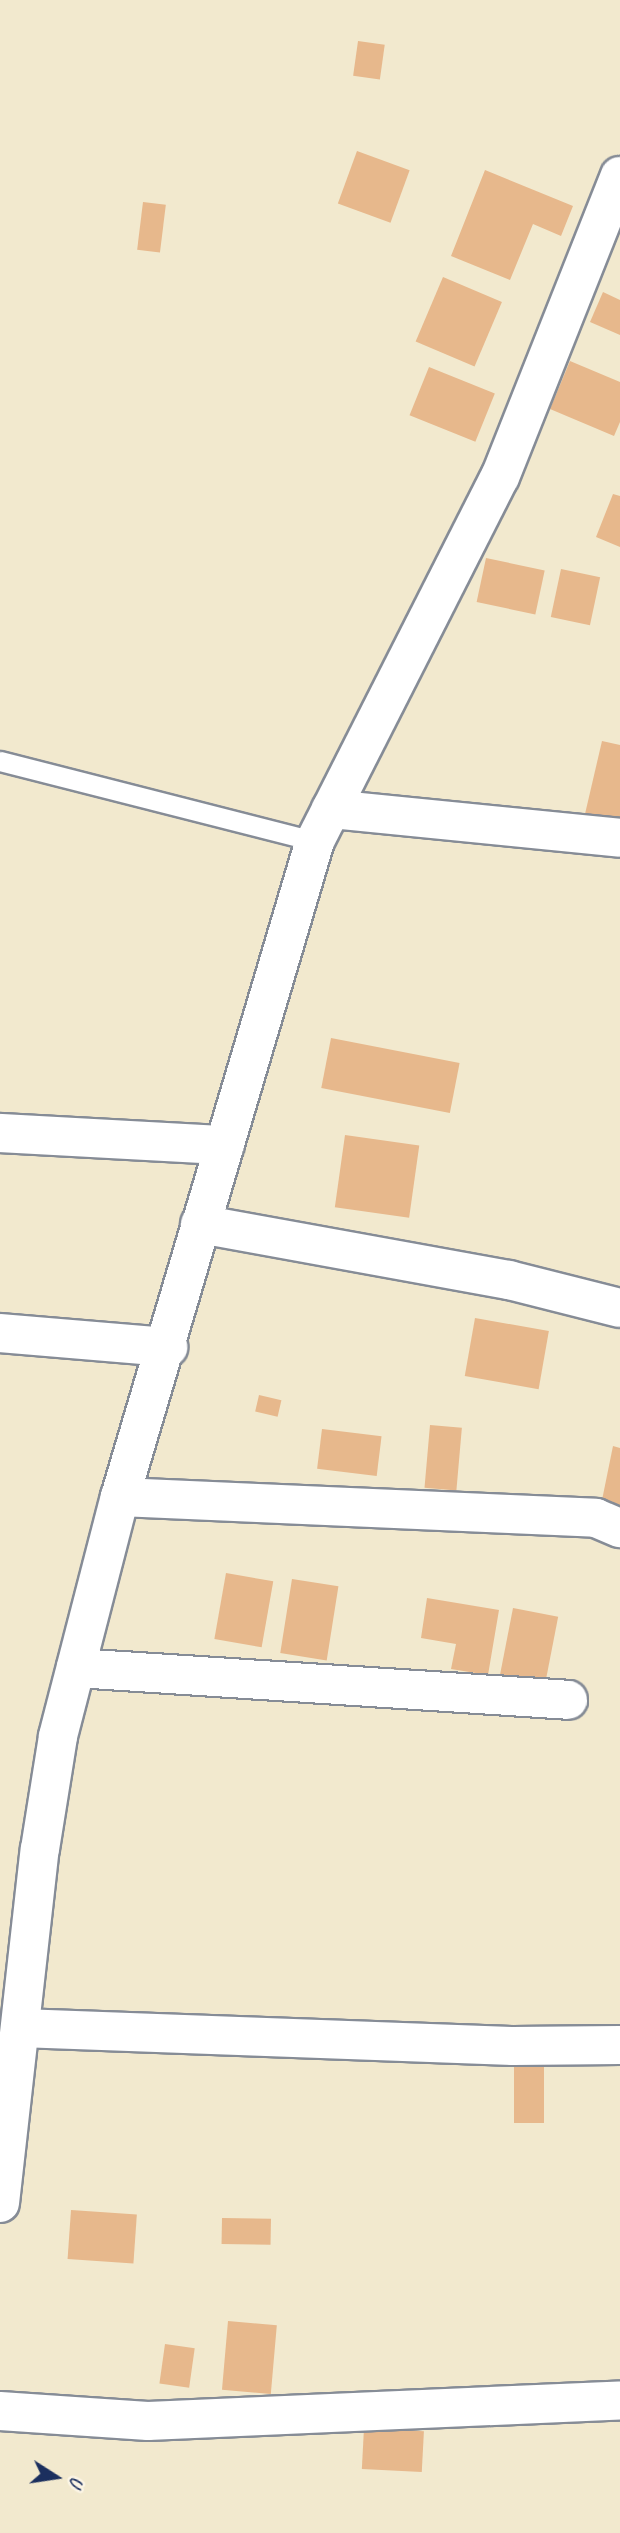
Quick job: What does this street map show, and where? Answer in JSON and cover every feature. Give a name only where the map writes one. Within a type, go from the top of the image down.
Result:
[{"type":"street","points":[[0,2203],[42,1836],[58,1735],[120,1497],[168,1347],[200,1224],[323,825],[500,477],[607,253],[620,176]]},
{"type":"street","points":[[323,825],[620,838]]},
{"type":"street","points":[[0,1133],[225,1145]]},
{"type":"street","points":[[200,1224],[509,1280],[620,1308]]},
{"type":"street","points":[[0,1333],[168,1347]]},
{"type":"street","points":[[120,1497],[596,1518],[620,1528]]},
{"type":"street","points":[[76,1668],[568,1700]]},
{"type":"street","points":[[20,2028],[500,2046],[620,2045]]},
{"type":"street","points":[[0,2411],[148,2421],[620,2400]]},
{"type":"lane","points":[[0,761],[323,825]]},
{"type":"building","points":[[358,41],[385,45],[380,79],[353,76]]},
{"type":"building","points":[[357,151],[410,170],[390,223],[338,204]]},
{"type":"building","points":[[485,170],[573,206],[561,236],[533,224],[510,280],[451,256]]},
{"type":"building","points":[[143,202],[166,205],[160,252],[137,250]]},
{"type":"building","points":[[443,277],[502,302],[475,366],[416,341]]},
{"type":"building","points":[[603,292],[620,300],[620,335],[590,322]]},
{"type":"building","points":[[570,361],[620,382],[620,422],[614,436],[550,409]]},
{"type":"building","points":[[429,367],[495,394],[475,442],[410,415]]},
{"type":"building","points":[[613,494],[620,496],[620,547],[596,537]]},
{"type":"building","points":[[486,558],[545,570],[535,614],[477,602]]},
{"type":"building","points":[[561,569],[600,577],[590,625],[551,617]]},
{"type":"building","points":[[602,741],[620,745],[620,822],[585,814]]},
{"type":"building","points":[[331,1038],[460,1063],[450,1113],[321,1088]]},
{"type":"building","points":[[345,1135],[419,1145],[409,1218],[335,1207]]},
{"type":"building","points":[[475,1318],[549,1331],[539,1389],[465,1376]]},
{"type":"building","points":[[259,1395],[281,1400],[278,1417],[255,1412]]},
{"type":"building","points":[[430,1425],[462,1428],[456,1491],[425,1488]]},
{"type":"building","points":[[322,1429],[382,1436],[377,1476],[317,1469]]},
{"type":"building","points":[[613,1446],[620,1448],[620,1509],[601,1505]]},
{"type":"building","points":[[226,1573],[273,1581],[262,1647],[214,1639]]},
{"type":"building","points":[[292,1579],[338,1586],[327,1660],[280,1653]]},
{"type":"building","points":[[427,1598],[499,1610],[488,1675],[451,1669],[456,1644],[421,1638]]},
{"type":"building","points":[[513,1608],[558,1617],[543,1696],[498,1688]]},
{"type":"building","points":[[514,2059],[544,2059],[544,2123],[514,2123]]},
{"type":"building","points":[[71,2210],[137,2215],[133,2263],[68,2259]]},
{"type":"building","points":[[222,2218],[271,2219],[271,2245],[222,2244]]},
{"type":"building","points":[[228,2321],[277,2325],[271,2394],[222,2390]]},
{"type":"building","points":[[165,2344],[195,2348],[189,2388],[159,2384]]},
{"type":"building","points":[[364,2428],[424,2431],[422,2472],[362,2469]]}]
